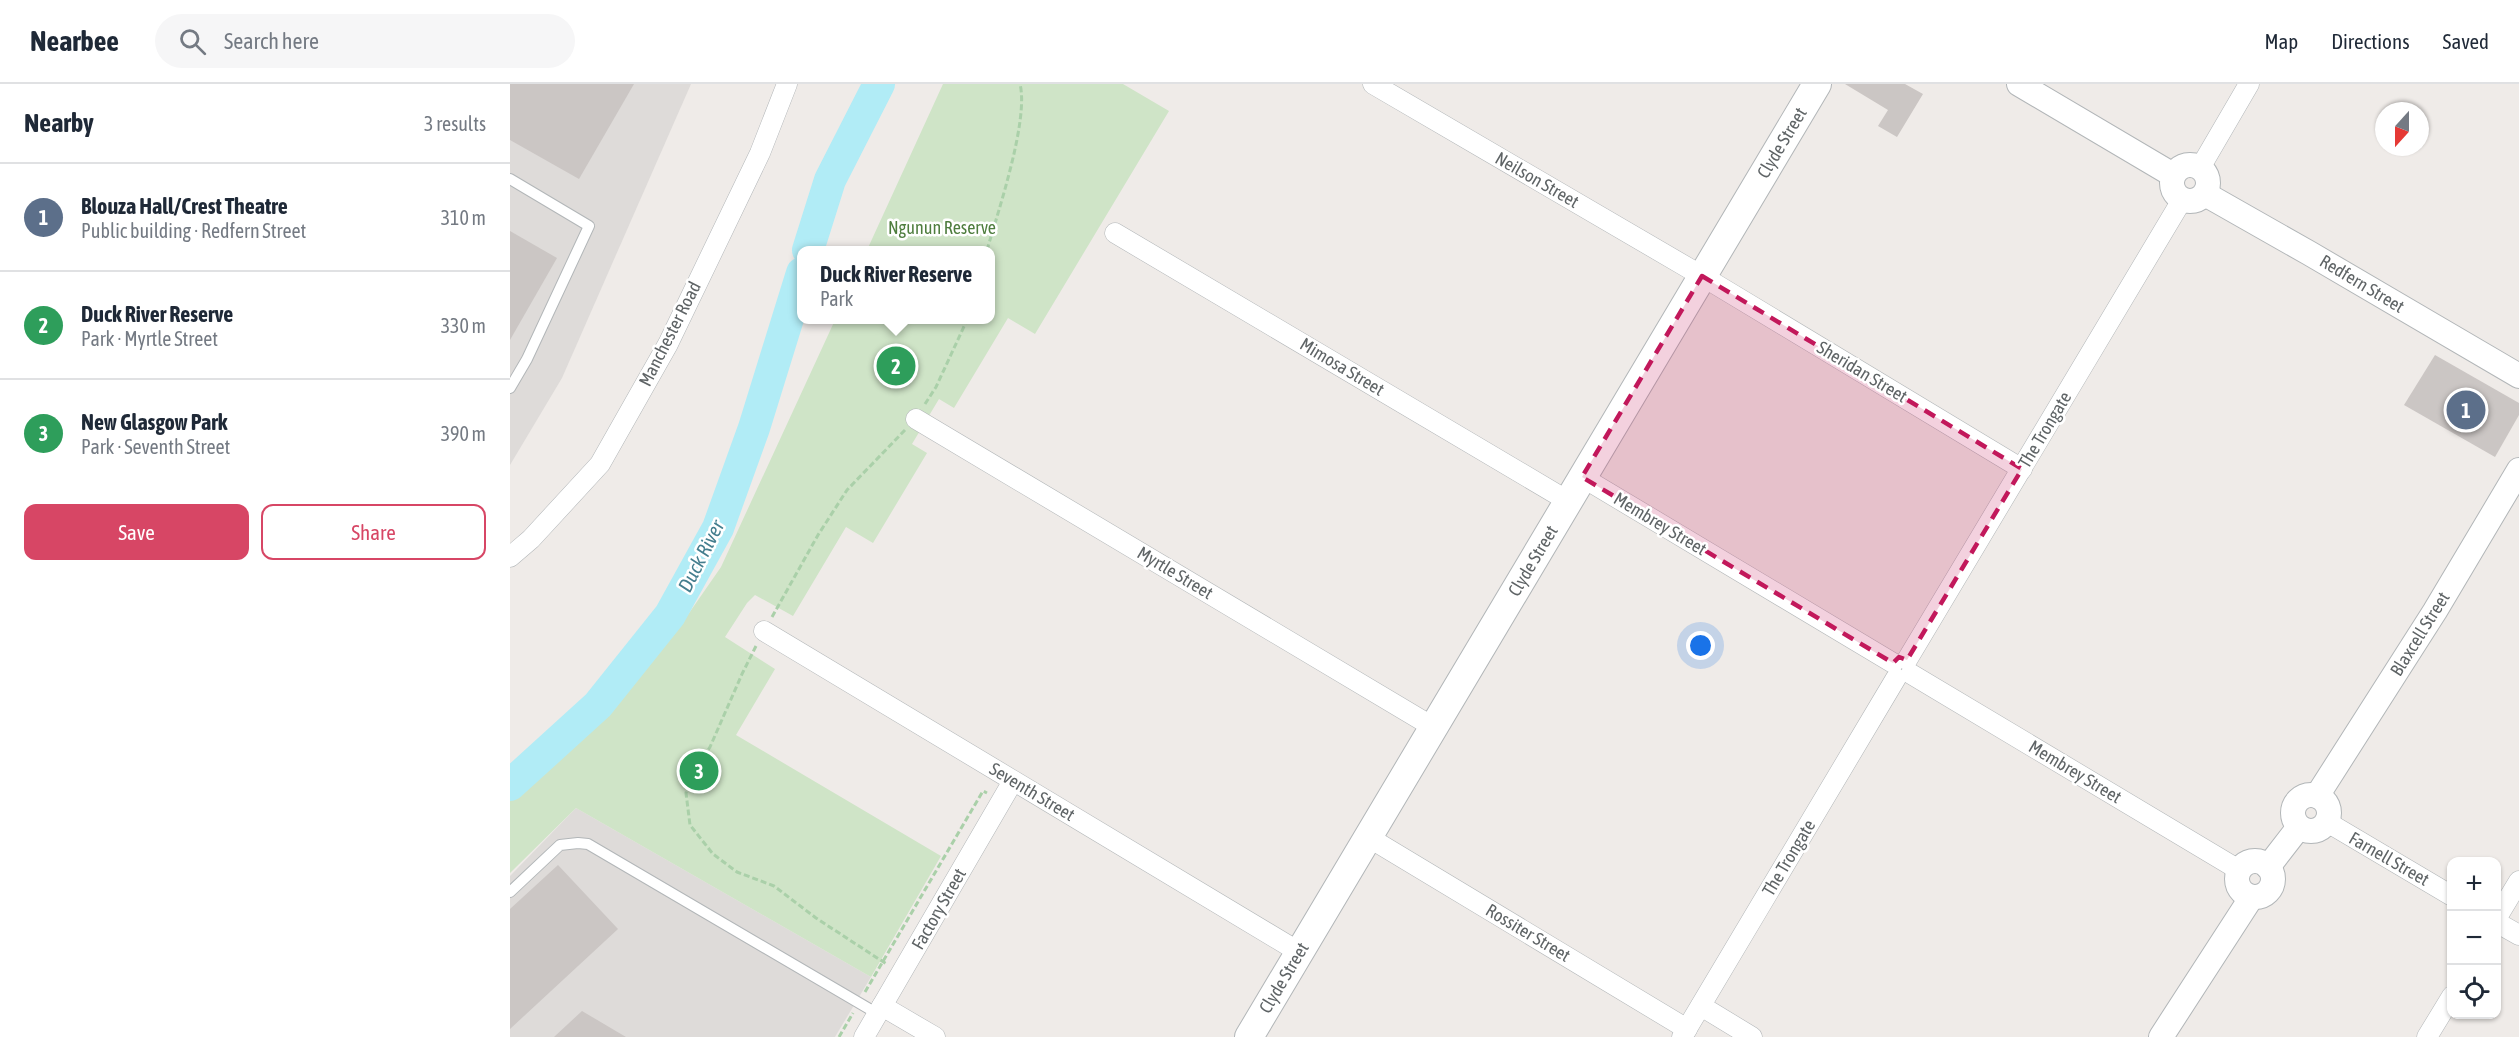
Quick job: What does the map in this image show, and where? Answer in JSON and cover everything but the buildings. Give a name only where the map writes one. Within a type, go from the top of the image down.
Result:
[{"type":"main road","name":"Clyde Street","points":[[1249,1037],[1817,84]]},
{"type":"street","name":"Manchester Road","points":[[510,557],[531,539],[600,464],[668,344],[760,153],[787,84]]},
{"type":"street","name":"Neilson Street","points":[[1372,84],[1702,276]]},
{"type":"street","points":[[2019,84],[2173,175]]},
{"type":"street","points":[[2200,168],[2249,84]]},
{"type":"street","points":[[2195,165],[2208,177],[2208,189],[2193,197],[2171,186],[2173,175],[2182,166],[2195,165]]},
{"type":"street","name":"Redfern Street","points":[[2193,197],[2309,253],[2519,376]]},
{"type":"street","name":"The Trongate","points":[[1685,1033],[2022,469],[2193,197]]},
{"type":"street","name":"Mimosa Street","points":[[1115,233],[1575,489]]},
{"type":"street","name":"Sheridan Street","points":[[1702,276],[2022,469]]},
{"type":"street","name":"Myrtle Street","points":[[916,419],[1433,727]]},
{"type":"street","name":"Blaxcell Street","points":[[2317,796],[2435,611],[2519,470]]},
{"type":"street","name":"Membrey Street","points":[[1575,489],[1902,669],[2239,870]]},
{"type":"street","name":"Seventh Street","points":[[765,631],[1299,952]]},
{"type":"street","name":"Factory Street","points":[[864,1037],[1013,781]]},
{"type":"street","points":[[2304,796],[2317,796],[2328,807],[2327,822],[2314,832],[2298,827],[2293,816],[2295,804],[2304,796]]},
{"type":"street","name":"Farnell Street","points":[[2327,822],[2447,894]]},
{"type":"street","points":[[2268,867],[2298,827]]},
{"type":"street","name":"Rossiter Street","points":[[1368,837],[1685,1033]]},
{"type":"street","points":[[2259,861],[2268,867],[2273,877],[2271,889],[2262,896],[2251,898],[2241,892],[2238,887],[2239,870],[2247,862],[2259,861]]},
{"type":"street","points":[[2501,912],[2519,881]]},
{"type":"street","points":[[2161,1037],[2251,898]]},
{"type":"street","points":[[2501,924],[2519,935]]},
{"type":"street","points":[[2427,1037],[2447,1003]]},
{"type":"street","points":[[1701,1006],[1752,1037]]},
{"type":"street","points":[[880,1010],[934,1037]]},
{"type":"lane","points":[[510,179],[589,226],[527,359],[510,388]]},
{"type":"lane","points":[[510,892],[560,845],[588,844],[859,1003],[880,1010]]},
{"type":"path","points":[[988,246],[1021,120],[1023,95],[1020,84]]},
{"type":"path","points":[[839,1037],[983,792],[1002,801]]},
{"type":"highlighted area","points":[[1702,276],[2022,469],[1907,660],[1899,657],[1893,663],[1582,477]]},
{"type":"shaded area","points":[[510,84],[691,84],[562,378],[510,465]]},
{"type":"shaded area","points":[[576,808],[871,977],[835,1037],[510,1037],[510,876]]},
{"type":"green space","name":"Ngunun Reserve","points":[[943,84],[1123,84],[1169,111],[1035,334],[1008,318],[954,408],[939,399],[912,444],[927,453],[873,543],[846,527],[793,616],[755,595],[747,603],[725,637],[775,669],[736,735],[941,856],[871,977],[576,808],[510,873],[510,796],[634,684],[687,616],[721,567],[833,324],[995,324],[995,246],[869,246]]},
{"type":"waterway","name":"Duck River","points":[[809,246],[830,180],[879,84]]},
{"type":"waterway","name":"Duck River","points":[[510,785],[598,705],[670,615],[718,528],[754,428],[797,289]]},
{"type":"place","name":"Duck River Reserve","points":[[896,366]]},
{"type":"place","name":"Blouza Hall/Crest Theatre","points":[[2466,410]]},
{"type":"place","name":"New Glasgow Park","points":[[699,771]]}]
